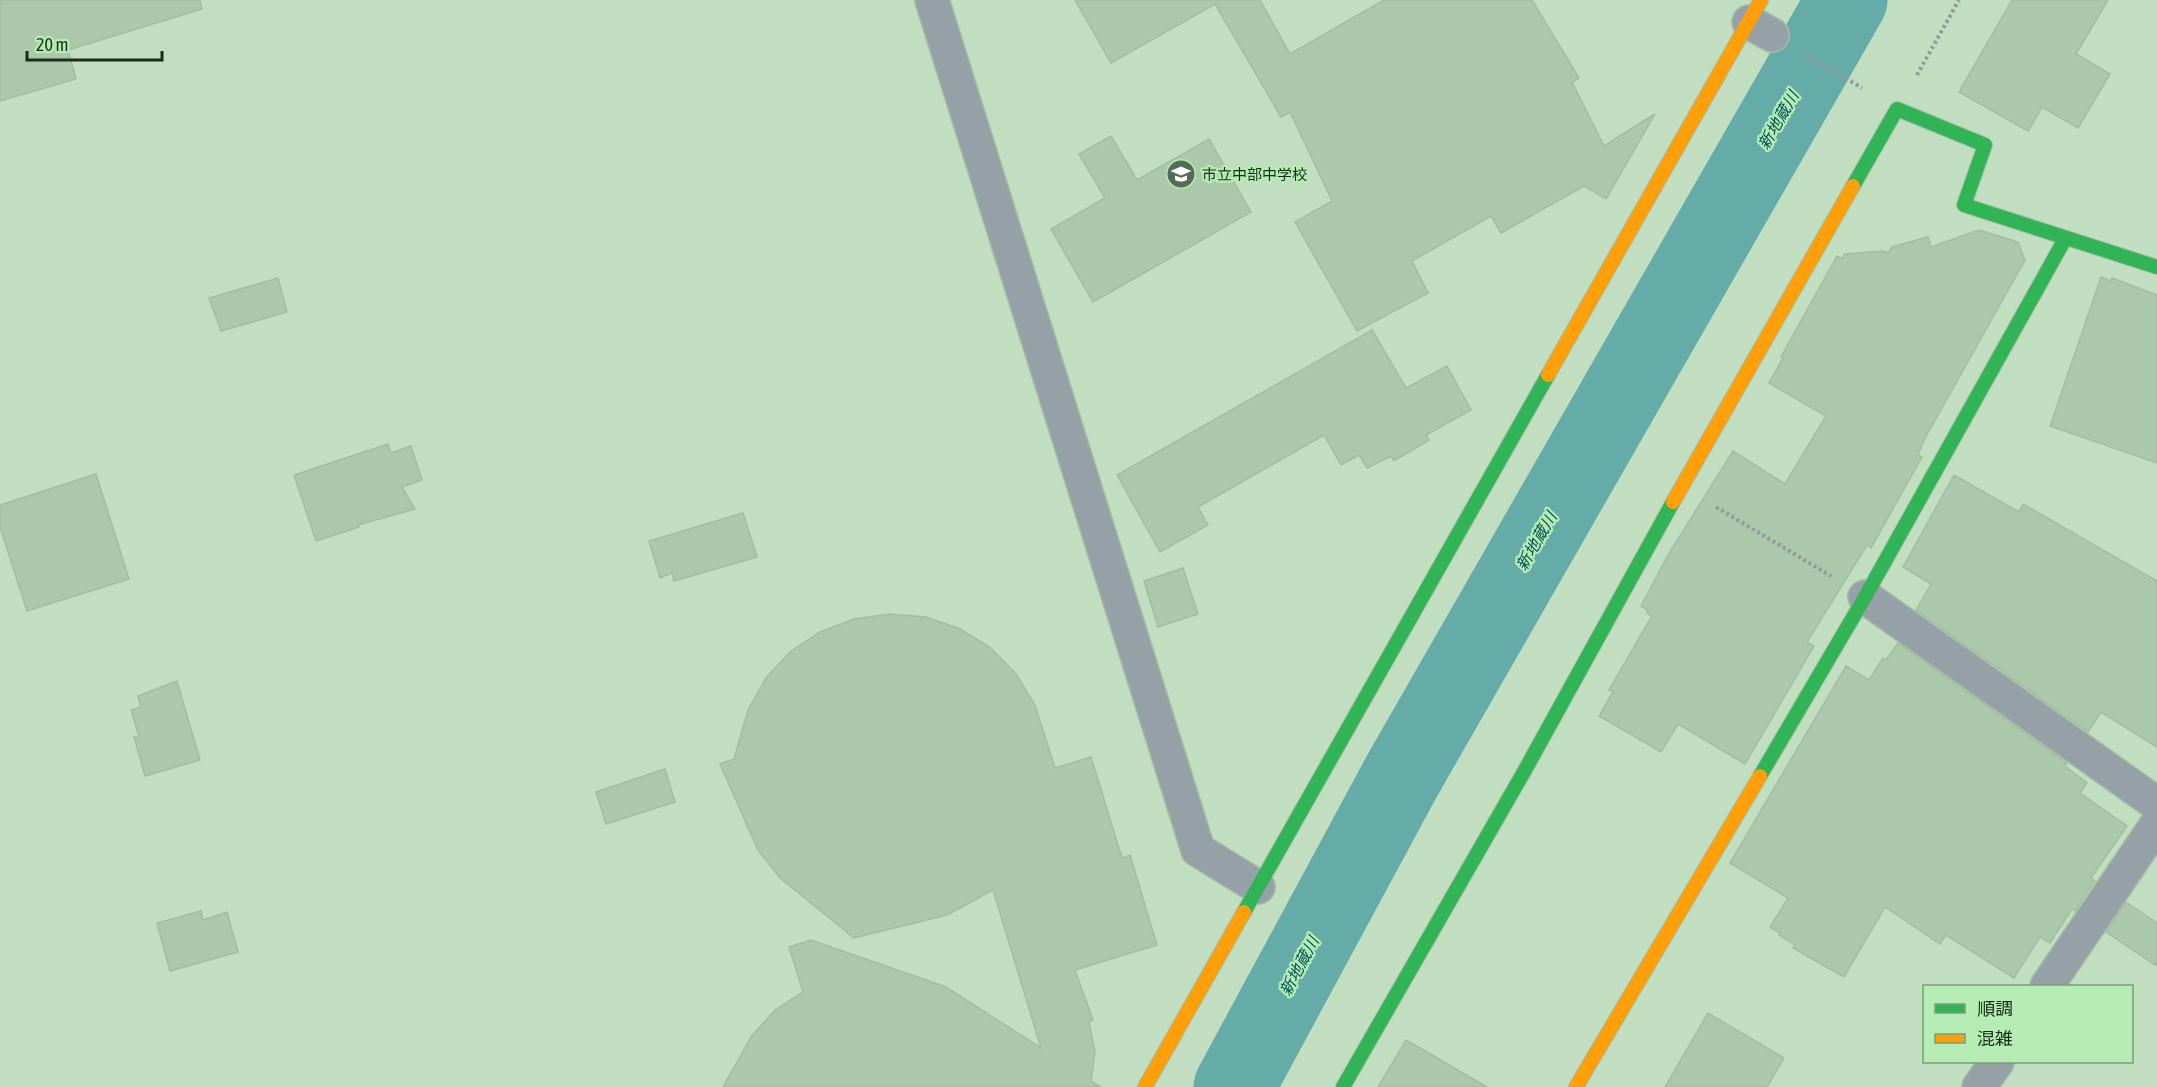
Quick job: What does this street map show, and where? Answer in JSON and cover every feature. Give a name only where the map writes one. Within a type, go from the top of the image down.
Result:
[{"type":"street","points":[[932,0],[1198,850],[1258,886]]},
{"type":"street","points":[[1145,1087],[1258,886],[1761,19]]},
{"type":"street","points":[[1343,1087],[1525,770],[1681,487],[1897,109],[1985,145],[1964,205],[2157,267]]},
{"type":"street","points":[[1576,1087],[1865,597],[2065,238]]},
{"type":"street","points":[[1865,597],[2157,804]]},
{"type":"street","points":[[2048,985],[2157,824]]},
{"type":"street","points":[[1979,1087],[1995,1063]]},
{"type":"path","points":[[1897,109],[1959,0]]},
{"type":"path","points":[[1761,19],[1867,91]]},
{"type":"path","points":[[1681,487],[1865,597]]},
{"type":"building","points":[[0,0],[200,0],[202,9],[68,50],[76,79],[0,101]]},
{"type":"building","points":[[1075,0],[1260,0],[1290,54],[1384,0],[1532,0],[1579,78],[1572,82],[1604,146],[1655,114],[1606,199],[1584,186],[1501,233],[1491,216],[1412,261],[1428,293],[1357,331],[1295,222],[1332,201],[1290,112],[1281,117],[1215,4],[1111,63]]},
{"type":"building","points":[[2012,0],[2108,0],[2076,54],[2110,74],[2078,128],[2042,107],[2028,131],[1959,92]]},
{"type":"building","points":[[1111,136],[1137,180],[1209,139],[1251,212],[1093,302],[1051,229],[1105,198],[1079,154]]},
{"type":"building","points":[[1979,230],[2018,242],[2025,260],[1924,440],[1918,455],[1922,457],[1871,548],[1867,545],[1807,642],[1814,646],[1745,764],[1678,724],[1661,752],[1599,716],[1613,692],[1609,690],[1652,616],[1641,606],[1668,555],[1733,451],[1785,484],[1826,416],[1769,383],[1837,256],[1842,259],[1845,254],[1884,251],[1888,253],[1892,247],[1928,237],[1931,247]]},
{"type":"building","points":[[2101,277],[2111,281],[2112,278],[2157,295],[2157,463],[2050,426]]},
{"type":"building","points":[[278,278],[287,312],[221,331],[209,298]]},
{"type":"building","points":[[1372,330],[1406,388],[1447,366],[1471,410],[1426,435],[1429,440],[1394,461],[1391,456],[1367,468],[1359,455],[1341,465],[1324,435],[1198,507],[1208,525],[1160,552],[1117,475]]},
{"type":"building","points":[[388,444],[391,453],[411,446],[422,480],[402,487],[415,509],[358,525],[359,527],[316,541],[294,475]]},
{"type":"building","points":[[96,474],[129,579],[27,611],[0,527],[0,505]]},
{"type":"building","points":[[1954,475],[2019,512],[2023,504],[2157,581],[2157,747],[2101,712],[2088,732],[1916,610],[1931,584],[1903,567]]},
{"type":"building","points":[[743,513],[757,557],[674,581],[672,573],[660,578],[649,541]]},
{"type":"building","points":[[1183,568],[1198,614],[1158,627],[1144,581]]},
{"type":"building","points":[[890,614],[926,617],[960,629],[991,648],[1016,674],[1035,705],[1055,768],[1091,757],[1122,858],[1130,855],[1157,945],[1075,970],[1093,1020],[1089,1022],[1095,1052],[1091,1081],[1101,1087],[723,1087],[751,1037],[775,1010],[803,992],[789,947],[811,940],[946,987],[1041,1048],[993,890],[947,915],[854,938],[780,878],[758,850],[720,764],[734,759],[748,710],[766,678],[790,652],[820,632],[854,619]]},
{"type":"building","points":[[1898,643],[2067,763],[2065,766],[2087,783],[2080,793],[2127,826],[2091,878],[2095,881],[2075,911],[2072,909],[2050,943],[2040,937],[2014,978],[1946,935],[1940,944],[1885,907],[1844,977],[1793,948],[1795,945],[1770,927],[1788,898],[1730,863],[1846,666],[1869,680],[1883,658],[1886,660]]},
{"type":"building","points":[[177,681],[200,760],[145,776],[134,737],[139,737],[131,710],[141,707],[138,696]]},
{"type":"building","points":[[665,769],[675,802],[606,824],[596,792]]},
{"type":"building","points":[[2126,902],[2157,923],[2157,966],[2106,932]]},
{"type":"building","points":[[201,911],[203,920],[227,912],[238,952],[170,971],[157,923]]},
{"type":"building","points":[[1708,1013],[1784,1058],[1767,1087],[1665,1087]]},
{"type":"building","points":[[1406,1040],[1487,1087],[1378,1087]]},
{"type":"waterway","name":"新地蔵川","points":[[1234,1087],[1402,776],[1847,0]]},
{"type":"traffic: fast","points":[[1853,186],[1897,109],[1985,145],[1964,205],[2157,267]]},
{"type":"traffic: fast","points":[[1760,776],[1865,597],[2065,239]]},
{"type":"traffic: fast","points":[[1244,912],[1548,375]]},
{"type":"traffic: fast","points":[[1343,1087],[1525,770],[1673,502]]},
{"type":"traffic: slow","points":[[1548,375],[1761,0]]},
{"type":"traffic: slow","points":[[1673,502],[1853,186]]},
{"type":"traffic: slow","points":[[1576,1087],[1760,776]]},
{"type":"traffic: slow","points":[[1145,1087],[1244,912]]},
{"type":"place","name":"市立中部中学校","points":[[1181,174]]}]
